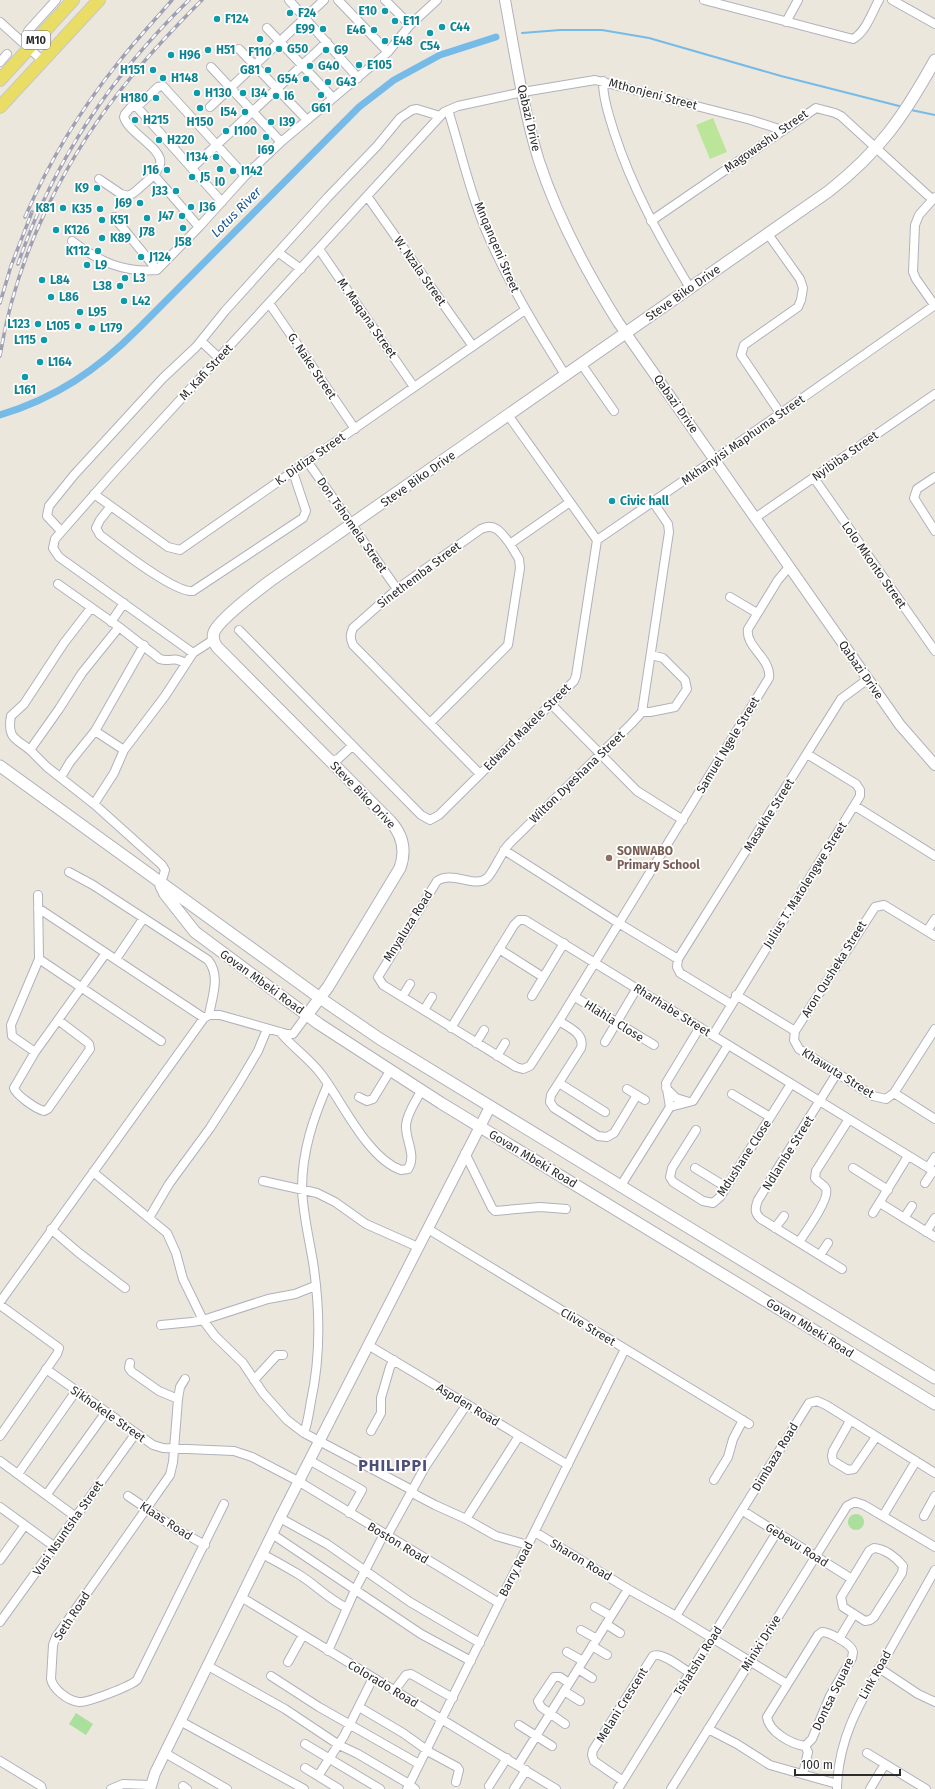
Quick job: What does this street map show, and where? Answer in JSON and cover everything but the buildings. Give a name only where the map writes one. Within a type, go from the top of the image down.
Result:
[{"type":"main road","name":"M10","points":[[0,80],[73,0]]},
{"type":"main road","name":"M10","points":[[0,107],[99,0]]},
{"type":"main road","name":"Steve Biko Drive","points":[[307,1015],[320,998],[346,957],[400,868],[403,846],[395,826],[335,762],[223,654],[213,640],[215,630],[246,600],[829,191],[876,149],[903,115],[935,60]]},
{"type":"main road","name":"Govan Mbeki Road","points":[[0,766],[161,879],[320,998],[403,1054],[935,1378]]},
{"type":"main road","name":"Govan Mbeki Road","points":[[161,879],[165,894],[195,932],[307,1015],[421,1091],[935,1404]]},
{"type":"street","points":[[28,31],[56,0]]},
{"type":"street","points":[[290,0],[358,78]]},
{"type":"street","points":[[210,107],[324,0]]},
{"type":"street","points":[[338,0],[388,52]]},
{"type":"street","points":[[385,0],[410,25]]},
{"type":"street","name":"Qabazi Drive","points":[[505,0],[526,113],[540,162],[561,219],[584,264],[626,333],[789,567],[900,725],[935,765]]},
{"type":"street","points":[[704,0],[853,39],[862,31],[879,0]]},
{"type":"street","points":[[786,22],[798,0]]},
{"type":"street","points":[[892,0],[935,24]]},
{"type":"street","points":[[72,241],[88,254],[106,262],[132,270],[157,270],[199,227],[245,176],[281,142],[388,52],[410,25],[434,1]]},
{"type":"street","points":[[0,22],[42,60]]},
{"type":"street","points":[[267,28],[333,98]]},
{"type":"street","points":[[192,167],[254,112],[326,42]]},
{"type":"street","points":[[239,48],[307,120]]},
{"type":"street","points":[[0,62],[7,54]]},
{"type":"street","points":[[211,67],[281,142]]},
{"type":"street","name":"Mthonjeni Street","points":[[523,92],[588,80],[603,81],[751,120],[782,130]]},
{"type":"street","points":[[603,81],[610,120],[636,190],[651,221],[690,288]]},
{"type":"street","points":[[99,179],[121,194],[129,196],[154,175],[160,166],[159,156],[125,120],[125,114],[128,109],[131,107],[137,107],[158,86],[163,86],[245,176]]},
{"type":"street","name":"M. Kafi Street","points":[[193,653],[59,557],[55,552],[53,544],[61,531],[94,494],[440,116],[448,110],[458,106],[523,92]]},
{"type":"street","points":[[137,107],[222,202]]},
{"type":"street","name":"Magowashu Street","points":[[651,221],[812,109],[819,108],[841,116],[876,149],[934,198]]},
{"type":"street","points":[[61,531],[47,516],[49,506],[74,475],[163,378],[201,341],[225,311],[328,197],[377,146],[400,118],[412,110],[418,109],[440,116]]},
{"type":"street","name":"Mnqanqeni Street","points":[[448,110],[484,224],[513,288],[566,376]]},
{"type":"street","points":[[154,175],[199,227]]},
{"type":"street","name":"W. Nzala Street","points":[[367,196],[472,346]]},
{"type":"street","points":[[934,198],[919,215],[914,225],[912,264],[916,279],[935,306]]},
{"type":"street","points":[[114,217],[157,270]]},
{"type":"street","points":[[768,234],[800,280],[803,288],[801,300],[795,310],[744,345],[741,355],[780,414]]},
{"type":"street","name":"M. Maqana Street","points":[[319,249],[414,387]]},
{"type":"street","points":[[279,253],[301,269]]},
{"type":"street","name":"G. Nake Street","points":[[269,303],[355,429]]},
{"type":"street","name":"Mkhanyisi Maphuma Street","points":[[597,540],[715,460],[935,306]]},
{"type":"street","name":"K. Didiza Street","points":[[94,494],[168,547],[176,550],[184,547],[525,310]]},
{"type":"street","points":[[201,341],[219,358]]},
{"type":"street","points":[[582,365],[614,411]]},
{"type":"street","name":"Nyibiba Street","points":[[755,518],[935,394]]},
{"type":"street","points":[[508,415],[597,540]]},
{"type":"street","name":"Don Tshomela Street","points":[[307,461],[397,589]]},
{"type":"street","points":[[111,506],[96,528],[100,535],[172,585],[188,592],[193,591],[303,518],[306,512],[293,472]]},
{"type":"street","points":[[935,477],[917,490],[914,498],[935,531]]},
{"type":"street","name":"Lolo Mkonto Street","points":[[814,478],[935,651]]},
{"type":"street","points":[[510,544],[570,502]]},
{"type":"street","points":[[651,655],[663,658],[685,680],[687,689],[675,706],[650,712],[642,712],[669,532],[668,524],[653,502]]},
{"type":"street","name":"Sinethemba Street","points":[[430,722],[508,645],[520,568],[518,559],[510,544],[497,528],[486,527],[397,589],[353,628],[350,636],[353,645],[480,774]]},
{"type":"street","name":"Edward Makele Street","points":[[352,746],[421,815],[428,819],[435,818],[439,815],[571,684],[576,676],[597,540]]},
{"type":"street","name":"Samuel Ngele Street","points":[[620,924],[769,678],[767,664],[747,632],[778,580],[789,567]]},
{"type":"street","points":[[58,584],[163,660],[178,659],[186,664]]},
{"type":"street","points":[[730,597],[757,614]]},
{"type":"street","points":[[111,622],[124,603]]},
{"type":"street","points":[[91,608],[64,643],[24,704],[10,716],[10,732],[13,737],[94,804],[162,865],[165,870],[161,879]]},
{"type":"street","points":[[30,750],[82,673],[119,627]]},
{"type":"street","points":[[239,630],[352,746],[335,762]]},
{"type":"street","points":[[94,804],[114,773],[124,750],[165,696],[193,653],[213,640]]},
{"type":"street","points":[[61,777],[74,756],[95,731],[144,646]]},
{"type":"street","name":"Masakhe Street","points":[[678,959],[841,699],[868,679]]},
{"type":"street","points":[[551,704],[637,791],[683,820]]},
{"type":"street","name":"Wilton Dyeshana Street","points":[[504,850],[642,712]]},
{"type":"street","points":[[95,731],[124,750]]},
{"type":"street","name":"Julius T. Matolengwe Street","points":[[713,1035],[736,995],[860,796],[859,787],[807,754]]},
{"type":"street","points":[[854,806],[935,856]]},
{"type":"street","points":[[504,850],[678,959],[677,966],[680,973],[731,1004]]},
{"type":"street","name":"Mnyaluza Road","points":[[504,850],[490,875],[483,881],[479,882],[446,877],[441,878],[433,886],[378,977],[383,985],[516,1067],[523,1069],[528,1068],[560,1021],[620,924]]},
{"type":"street","points":[[0,1436],[57,1354],[59,1348],[0,1303],[51,1229],[206,1016],[215,981],[215,975],[211,963],[205,958],[93,885],[69,872]]},
{"type":"street","points":[[35,1052],[12,1036],[11,1030],[39,959],[38,895]]},
{"type":"street","name":"Aron Qusheka Street","points":[[736,995],[795,1031],[875,907],[884,905],[935,936]]},
{"type":"street","points":[[38,908],[206,1016],[220,1015],[267,1029],[293,1034],[307,1015]]},
{"type":"street","points":[[116,959],[143,919]]},
{"type":"street","points":[[927,931],[935,919]]},
{"type":"street","name":"Rharhabe Street","points":[[452,1028],[514,925],[521,920],[529,921],[932,1170]]},
{"type":"street","points":[[532,996],[564,943]]},
{"type":"street","points":[[499,949],[543,977]]},
{"type":"street","points":[[58,1020],[87,1042],[90,1049],[48,1109],[44,1111],[38,1109],[17,1094],[14,1088],[35,1052],[106,953]]},
{"type":"street","points":[[39,959],[161,1041]]},
{"type":"street","points":[[402,997],[410,984]]},
{"type":"street","points":[[605,1042],[637,988]]},
{"type":"street","name":"Hlahla Close","points":[[575,996],[654,1045]]},
{"type":"street","points":[[424,1010],[432,997]]},
{"type":"street","points":[[560,1021],[579,1035],[582,1043],[581,1048],[551,1095],[552,1106],[602,1138],[610,1136],[614,1133],[637,1095]]},
{"type":"street","points":[[620,1187],[670,1107],[666,1083],[700,1028]]},
{"type":"street","points":[[149,1218],[172,1180],[210,1128],[239,1083],[258,1051],[267,1029]]},
{"type":"street","points":[[935,1029],[894,1093],[935,1118]]},
{"type":"street","points":[[476,1043],[484,1030]]},
{"type":"street","name":"Khawuta Street","points":[[795,1031],[794,1040],[799,1049],[837,1073],[881,1099],[886,1099],[894,1093]]},
{"type":"street","points":[[280,1032],[316,1068],[369,1143],[383,1158],[401,1170],[408,1169],[411,1163],[406,1124],[421,1091]]},
{"type":"street","points":[[497,1056],[505,1043]]},
{"type":"street","points":[[670,1107],[690,1102],[695,1099],[728,1045]]},
{"type":"street","points":[[360,1097],[367,1101],[373,1099],[390,1071]]},
{"type":"street","name":"Ndlambe Street","points":[[837,1073],[756,1206],[755,1212],[757,1216],[775,1228],[842,1269]]},
{"type":"street","points":[[559,1083],[605,1112]]},
{"type":"street","points":[[304,1433],[308,1420],[317,1368],[319,1324],[302,1189],[304,1156],[316,1110],[328,1084]]},
{"type":"street","name":"Mdushane Close","points":[[696,1130],[672,1168],[670,1177],[673,1182],[709,1203],[717,1201],[791,1084]]},
{"type":"street","points":[[666,1088],[676,1098],[690,1102]]},
{"type":"street","points":[[627,1089],[645,1100]]},
{"type":"street","points":[[732,1094],[770,1118]]},
{"type":"street","points":[[111,1789],[123,1784],[150,1787],[180,1721],[298,1481],[428,1229],[465,1153],[490,1107]]},
{"type":"street","points":[[799,1242],[821,1207],[827,1194],[826,1190],[815,1178],[816,1171],[849,1119]]},
{"type":"street","points":[[465,1153],[492,1208],[495,1211],[540,1207],[566,1209]]},
{"type":"street","points":[[873,1213],[908,1156]]},
{"type":"street","points":[[925,1183],[932,1170],[935,1157]]},
{"type":"street","points":[[694,1168],[726,1187]]},
{"type":"street","points":[[853,1168],[888,1190]]},
{"type":"street","points":[[93,1172],[167,1233],[172,1242],[180,1272],[204,1320],[215,1336],[243,1363],[254,1380],[287,1420],[304,1433],[320,1440],[413,1491],[435,1505],[466,1519],[496,1536],[528,1545]]},
{"type":"street","points":[[263,1181],[280,1186],[302,1189],[325,1196],[366,1224],[418,1247]]},
{"type":"street","points":[[880,1203],[935,1237]]},
{"type":"street","points":[[904,1218],[912,1206]]},
{"type":"street","points":[[775,1228],[784,1216]]},
{"type":"street","points":[[926,1232],[935,1218]]},
{"type":"street","points":[[51,1229],[90,1262],[125,1288]]},
{"type":"street","name":"Clive Street","points":[[428,1229],[746,1422],[733,1438],[728,1457],[714,1480]]},
{"type":"street","points":[[820,1255],[828,1243]]},
{"type":"street","points":[[161,1325],[204,1320],[268,1299],[295,1294],[315,1286]]},
{"type":"street","name":"Aspden Road","points":[[368,1345],[568,1465]]},
{"type":"street","name":"Barry Road","points":[[410,1787],[419,1764],[625,1349]]},
{"type":"street","points":[[254,1380],[277,1355],[283,1355]]},
{"type":"street","points":[[371,1431],[381,1413],[381,1398],[390,1367],[394,1360]]},
{"type":"street","points":[[130,1363],[129,1368],[132,1372],[159,1391],[178,1399]]},
{"type":"street","name":"Sikhokele Street","points":[[46,1369],[157,1447],[234,1451],[243,1453],[298,1481]]},
{"type":"street","name":"Seth Road","points":[[185,1379],[180,1388],[178,1399],[170,1475],[56,1637],[53,1645],[52,1679],[54,1686],[60,1692],[74,1700],[83,1702],[129,1685],[137,1680],[224,1504]]},
{"type":"street","points":[[18,1474],[76,1391]]},
{"type":"street","name":"Dimbaza Road","points":[[676,1616],[810,1403],[822,1403],[935,1473]]},
{"type":"street","points":[[328,1651],[355,1590],[413,1491],[425,1467],[467,1404]]},
{"type":"street","points":[[47,1494],[106,1412]]},
{"type":"street","points":[[850,1420],[833,1451],[833,1461],[848,1470],[854,1469],[876,1437]]},
{"type":"street","name":"Vusi Nsuntsha Street","points":[[0,1622],[136,1433]]},
{"type":"street","points":[[466,1519],[519,1436]]},
{"type":"street","points":[[309,1460],[362,1490],[349,1513]]},
{"type":"street","points":[[0,1461],[47,1494],[76,1517]]},
{"type":"street","points":[[916,1461],[882,1516],[935,1546]]},
{"type":"street","name":"Boston Road","points":[[298,1481],[499,1603]]},
{"type":"street","name":"Klaas Road","points":[[128,1496],[178,1530],[205,1545]]},
{"type":"street","points":[[924,1516],[935,1496]]},
{"type":"street","name":"Minixi Drive","points":[[671,1789],[847,1506],[855,1502],[864,1505],[882,1516]]},
{"type":"street","points":[[0,1507],[55,1547]]},
{"type":"street","name":"Gebevu Road","points":[[743,1511],[852,1578]]},
{"type":"street","points":[[280,1518],[322,1542],[410,1602],[480,1643]]},
{"type":"street","points":[[0,1560],[25,1525]]},
{"type":"street","name":"Sharon Road","points":[[535,1532],[787,1684]]},
{"type":"street","name":"Tshatshu Road","points":[[618,1789],[777,1532]]},
{"type":"street","points":[[272,1534],[421,1634],[471,1661]]},
{"type":"street","points":[[874,1548],[880,1549],[899,1560],[903,1566],[902,1573],[874,1617],[870,1620],[865,1621],[843,1607],[841,1603],[841,1597],[852,1578],[869,1551],[874,1548]]},
{"type":"street","points":[[262,1554],[297,1574],[331,1600],[346,1608]]},
{"type":"street","name":"Link Road","points":[[837,1787],[839,1759],[843,1741],[853,1714],[935,1570]]},
{"type":"street","points":[[518,1765],[628,1589]]},
{"type":"street","name":"Colorado Road","points":[[241,1597],[556,1789]]},
{"type":"street","points":[[595,1607],[611,1616]]},
{"type":"street","points":[[839,1639],[854,1614]]},
{"type":"street","points":[[606,1624],[620,1633]]},
{"type":"street","points":[[581,1630],[597,1639]]},
{"type":"street","name":"Dontsa Square","points":[[822,1632],[827,1632],[851,1647],[853,1652],[852,1658],[830,1696],[812,1739],[806,1746],[798,1745],[777,1732],[768,1724],[766,1717],[787,1684],[818,1635],[822,1632]]},
{"type":"street","points":[[288,1662],[303,1635]]},
{"type":"street","points":[[592,1646],[607,1656]]},
{"type":"street","points":[[568,1652],[583,1661]]},
{"type":"street","name":"Melani Crescent","points":[[623,1781],[594,1761],[592,1755],[593,1750],[653,1656],[656,1654],[661,1655],[690,1673]]},
{"type":"street","points":[[208,1666],[282,1707],[339,1745],[364,1757],[410,1787]]},
{"type":"street","points":[[879,1668],[918,1694],[935,1702]]},
{"type":"street","points":[[578,1669],[592,1678]]},
{"type":"street","points":[[394,1691],[406,1675],[411,1674],[452,1698]]},
{"type":"street","points":[[271,1676],[419,1764]]},
{"type":"street","points":[[565,1724],[550,1714],[538,1703],[542,1694],[554,1677],[560,1677],[569,1683]]},
{"type":"street","points":[[318,1776],[339,1745],[373,1678]]},
{"type":"street","points":[[564,1692],[580,1701]]},
{"type":"street","points":[[359,1707],[403,1733],[426,1750],[457,1767],[459,1770],[456,1782]]},
{"type":"street","points":[[180,1721],[304,1789]]},
{"type":"street","points":[[519,1725],[552,1746]]},
{"type":"street","points":[[708,1729],[737,1744],[770,1765],[803,1774],[824,1786],[837,1787]]},
{"type":"street","points":[[305,1744],[380,1789]]},
{"type":"street","points":[[803,1774],[808,1752],[806,1746]]},
{"type":"street","points":[[165,1753],[226,1789]]},
{"type":"street","points":[[867,1753],[926,1789]]},
{"type":"street","points":[[489,1786],[507,1758]]},
{"type":"street","points":[[0,1761],[41,1786],[42,1789]]},
{"type":"street","points":[[870,1789],[885,1764]]},
{"type":"street","points":[[305,1768],[339,1789]]},
{"type":"street","points":[[514,1789],[526,1770]]},
{"type":"green space","points":[[713,118],[727,152],[710,159],[696,125]]},
{"type":"green space","points":[[856,1514],[862,1516],[864,1522],[862,1528],[856,1530],[850,1528],[848,1522],[850,1516]]},
{"type":"green space","points":[[76,1713],[93,1724],[86,1735],[69,1724]]},
{"type":"waterway","points":[[522,33],[560,30],[602,30],[649,38],[781,76],[903,107]]},
{"type":"waterway","name":"Lotus River","points":[[0,415],[39,400],[75,381],[123,344],[359,107],[394,80],[440,55],[496,37]]},
{"type":"waterway","points":[[911,110],[935,115]]},
{"type":"railway","points":[[25,217],[44,176],[78,118],[124,55],[172,0]]},
{"type":"railway","points":[[18,264],[32,226],[49,190],[67,155],[87,122],[134,59],[189,0]]},
{"type":"railway","points":[[0,356],[18,280],[31,243],[65,172],[108,107],[132,76],[166,37],[202,0]]},
{"type":"railway","points":[[0,303],[11,266],[32,212]]},
{"type":"place","name":"E10","points":[[385,11]]},
{"type":"place","name":"F24","points":[[290,13]]},
{"type":"place","name":"F124","points":[[217,19]]},
{"type":"place","name":"E11","points":[[395,21]]},
{"type":"place","name":"C44","points":[[442,27]]},
{"type":"place","name":"E99","points":[[323,29]]},
{"type":"place","name":"E46","points":[[374,30]]},
{"type":"place","name":"C54","points":[[430,33]]},
{"type":"place","name":"F110","points":[[260,39]]},
{"type":"place","name":"E48","points":[[385,41]]},
{"type":"place","name":"G50","points":[[279,49]]},
{"type":"place","name":"H51","points":[[208,50]]},
{"type":"place","name":"G9","points":[[326,50]]},
{"type":"place","name":"H96","points":[[171,55]]},
{"type":"place","name":"E105","points":[[359,65]]},
{"type":"place","name":"G40","points":[[310,66]]},
{"type":"place","name":"H151","points":[[153,70]]},
{"type":"place","name":"G81","points":[[268,70]]},
{"type":"place","name":"H148","points":[[163,78]]},
{"type":"place","name":"G54","points":[[306,79]]},
{"type":"place","name":"G43","points":[[328,82]]},
{"type":"place","name":"H130","points":[[197,93]]},
{"type":"place","name":"I34","points":[[243,93]]},
{"type":"place","name":"G61","points":[[321,95]]},
{"type":"place","name":"I6","points":[[276,96]]},
{"type":"place","name":"H180","points":[[156,98]]},
{"type":"place","name":"H150","points":[[200,108]]},
{"type":"place","name":"I54","points":[[245,112]]},
{"type":"place","name":"H215","points":[[135,120]]},
{"type":"place","name":"I39","points":[[271,122]]},
{"type":"place","name":"I100","points":[[226,131]]},
{"type":"place","name":"I69","points":[[266,137]]},
{"type":"place","name":"H220","points":[[159,140]]},
{"type":"place","name":"I134","points":[[216,157]]},
{"type":"place","name":"I0","points":[[220,169]]},
{"type":"place","name":"J16","points":[[167,170]]},
{"type":"place","name":"I142","points":[[233,171]]},
{"type":"place","name":"J5","points":[[192,177]]},
{"type":"place","name":"K9","points":[[97,188]]},
{"type":"place","name":"J33","points":[[176,191]]},
{"type":"place","name":"J69","points":[[140,203]]},
{"type":"place","name":"J36","points":[[191,207]]},
{"type":"place","name":"K81","points":[[63,208]]},
{"type":"place","name":"K35","points":[[100,209]]},
{"type":"place","name":"J47","points":[[182,216]]},
{"type":"place","name":"J78","points":[[147,218]]},
{"type":"place","name":"K51","points":[[102,220]]},
{"type":"place","name":"J58","points":[[183,228]]},
{"type":"place","name":"K126","points":[[56,230]]},
{"type":"place","name":"K89","points":[[102,238]]},
{"type":"place","name":"K112","points":[[98,251]]},
{"type":"place","name":"J124","points":[[141,257]]},
{"type":"place","name":"L9","points":[[87,265]]},
{"type":"place","name":"L3","points":[[125,278]]},
{"type":"place","name":"L84","points":[[42,280]]},
{"type":"place","name":"L38","points":[[120,286]]},
{"type":"place","name":"L86","points":[[51,297]]},
{"type":"place","name":"L42","points":[[124,301]]},
{"type":"place","name":"L95","points":[[80,312]]},
{"type":"place","name":"L123","points":[[38,324]]},
{"type":"place","name":"L105","points":[[78,326]]},
{"type":"place","name":"L179","points":[[92,328]]},
{"type":"place","name":"L115","points":[[44,340]]},
{"type":"place","name":"L164","points":[[40,362]]},
{"type":"place","name":"L161","points":[[25,377]]},
{"type":"place","name":"Civic hall","points":[[612,501]]},
{"type":"place","name":"SONWABO Primary School","points":[[609,858]]},
{"type":"district","name":"PHILIPPI","points":[[393,1465]]}]
